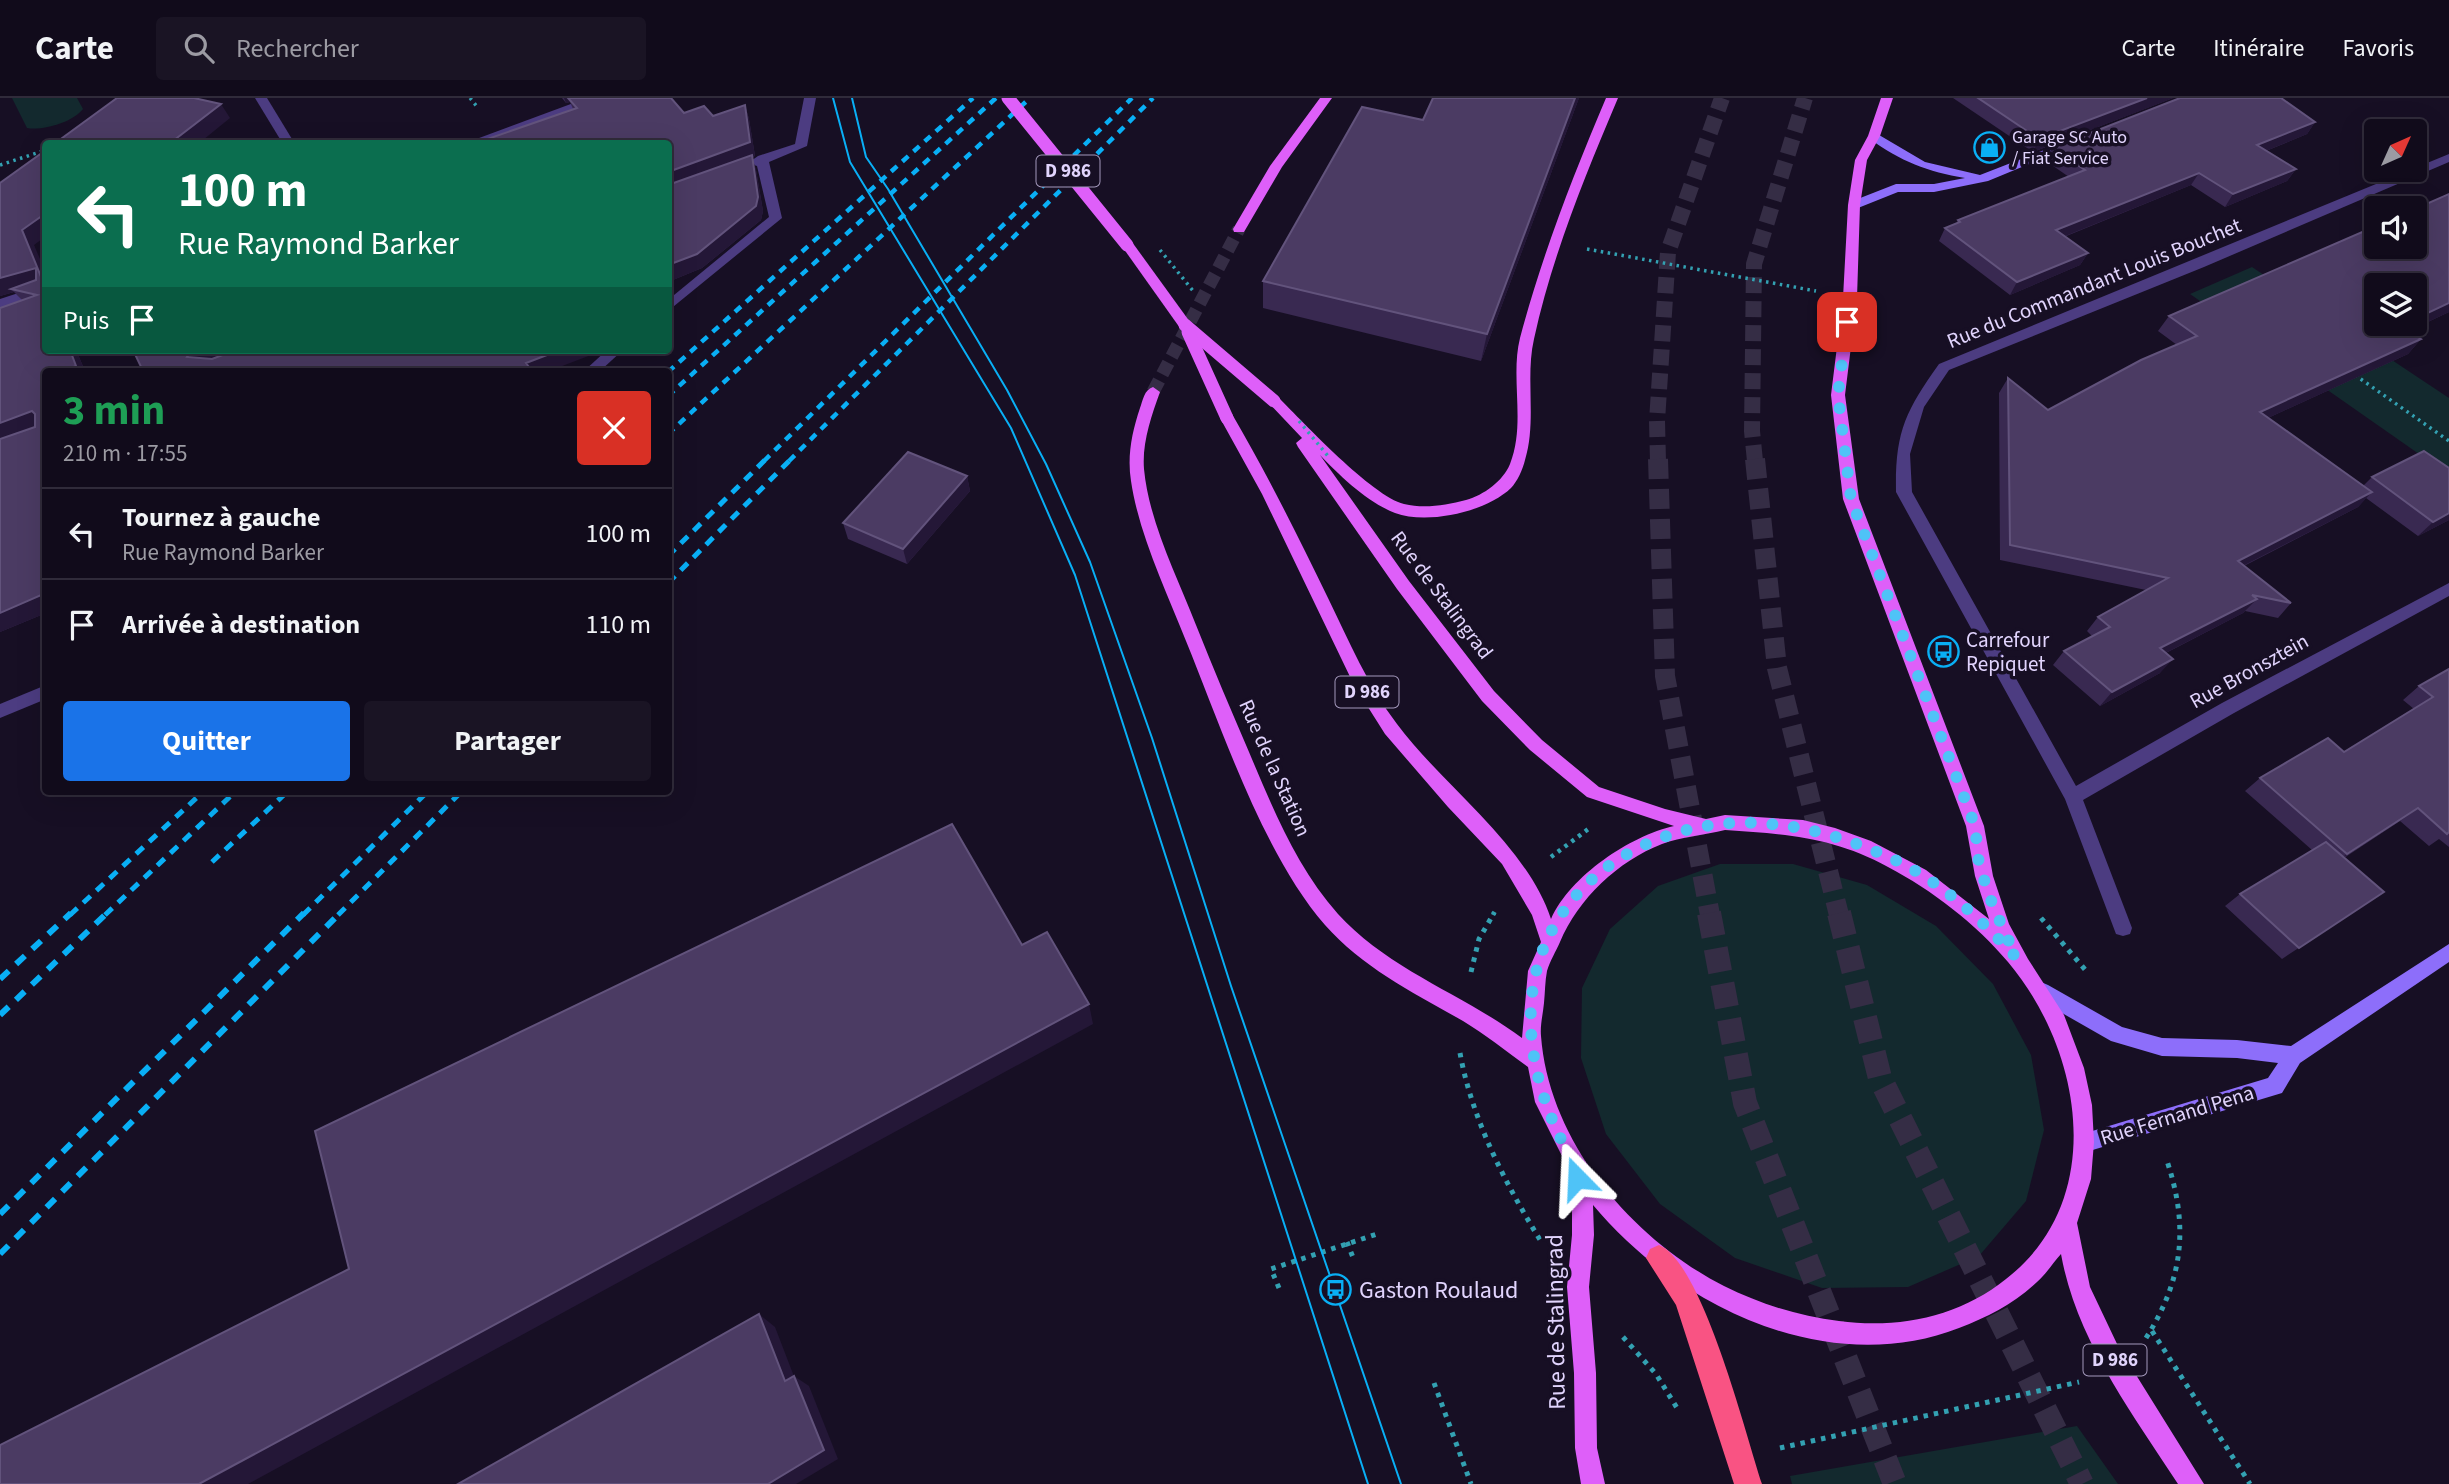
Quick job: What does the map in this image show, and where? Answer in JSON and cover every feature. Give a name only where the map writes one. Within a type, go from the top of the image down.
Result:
[{"type":"highway","points":[[1659,1258],[1686,1297],[1702,1338],[1748,1484]]},
{"type":"main road","name":"Rue de Stalingrad","points":[[1008,98],[1127,245],[1185,325],[1227,418],[1270,494],[1360,680],[1391,729],[1454,802],[1508,858],[1540,913],[1548,938]]},
{"type":"main road","points":[[1239,229],[1276,166],[1326,98]]},
{"type":"main road","points":[[1274,401],[1328,456],[1381,499],[1400,509],[1442,512],[1478,502],[1506,484],[1517,464],[1523,442],[1526,341],[1567,205],[1612,98]]},
{"type":"main road","points":[[1887,98],[1874,136],[1861,160],[1854,205],[1850,298],[1838,395],[1851,499],[1975,826],[1979,865],[1993,906],[2016,957]]},
{"type":"main road","name":"Rue de Stalingrad","points":[[1185,325],[1274,401],[1403,585],[1488,696],[1536,745],[1593,792],[1665,817],[1710,825]]},
{"type":"main road","name":"Rue de la Station","points":[[1153,392],[1142,423],[1137,449],[1142,499],[1186,621],[1249,772],[1292,861],[1321,904],[1353,941],[1425,992],[1462,1010],[1512,1040],[1534,1060]]},
{"type":"main road","points":[[1755,823],[1802,828],[1849,841],[1895,860],[1940,886],[1980,919],[2016,957],[2041,991],[2060,1027],[2075,1066],[2083,1103],[2086,1142],[2083,1170],[2067,1224],[2039,1266],[1999,1299],[1951,1322],[1894,1334],[1835,1333],[1773,1318],[1714,1293],[1659,1258],[1618,1220],[1596,1195],[1572,1160],[1542,1093],[1534,1060],[1532,995],[1548,938],[1565,908],[1586,883],[1612,861],[1674,832],[1710,825],[1755,823]]},
{"type":"main road","name":"Rue de Stalingrad","points":[[1572,1160],[1582,1195],[1583,1235],[1578,1287],[1585,1373],[1586,1448],[1593,1484]]},
{"type":"main road","name":"D 986","points":[[2067,1224],[2074,1267],[2086,1306],[2122,1372],[2192,1484]]},
{"type":"street","points":[[261,98],[287,140]]},
{"type":"street","points":[[480,140],[598,98]]},
{"type":"street","points":[[739,168],[801,146],[810,98]]},
{"type":"street","points":[[1874,136],[1902,158],[1919,165],[1984,178]]},
{"type":"street","points":[[1854,205],[1896,188],[1934,188],[1984,178],[2088,138]]},
{"type":"street","name":"Rue du Commandant Louis Bouchet","points":[[2123,928],[2073,797],[1904,492],[1903,454],[1917,406],[1944,367],[2199,264],[2449,158]]},
{"type":"street","points":[[672,304],[776,218],[762,159]]},
{"type":"street","points":[[0,304],[42,289]]},
{"type":"street","points":[[595,368],[611,354]]},
{"type":"street","name":"Rue Bronsztein","points":[[2073,797],[2228,708],[2449,589]]},
{"type":"street","points":[[0,711],[42,693]]},
{"type":"street","name":"Rue Fernand Pena","points":[[2086,1142],[2274,1086],[2293,1056],[2449,952]]},
{"type":"street","name":"Rue Fernand Pena","points":[[2041,991],[2118,1035],[2162,1047],[2237,1049],[2293,1056]]},
{"type":"path","points":[[0,165],[42,151]]},
{"type":"path","points":[[1156,245],[1199,298]]},
{"type":"path","points":[[1602,252],[1823,292]]},
{"type":"path","points":[[2347,369],[2449,441]]},
{"type":"path","points":[[1293,414],[1328,456]]},
{"type":"path","points":[[1578,1287],[1547,1251],[1526,1219],[1473,1101],[1461,1060],[1458,1029],[1479,939],[1497,907],[1548,859],[1599,821],[1634,806]]},
{"type":"path","points":[[1279,1288],[1271,1269],[1377,1234]]},
{"type":"path","points":[[1347,1242],[1354,1260]]},
{"type":"path","points":[[1622,1335],[1656,1374],[1682,1417],[1704,1434],[1766,1452],[2122,1372],[2152,1331],[2250,1484]]},
{"type":"path","points":[[1434,1383],[1471,1484]]},
{"type":"green space","points":[[12,98],[77,98],[83,109],[72,118],[57,124],[27,128]]},
{"type":"green space","points":[[2252,267],[2449,398],[2449,475],[2190,294]]},
{"type":"green space","points":[[1720,864],[1793,864],[1867,885],[1936,926],[1993,984],[2031,1055],[2044,1130],[2026,1201],[1979,1256],[1908,1287],[1822,1288],[1735,1258],[1660,1204],[1606,1134],[1581,1058],[1582,988],[1610,929],[1658,886]]},
{"type":"green space","points":[[2077,1426],[2118,1484],[1792,1484],[1790,1476]]},
{"type":"building","points":[[117,98],[194,98],[221,104],[174,140],[59,140]]},
{"type":"building","points":[[568,98],[671,98],[684,113],[704,106],[713,116],[745,105],[750,142],[672,171],[672,140],[485,140],[577,108]]},
{"type":"building","points":[[1433,98],[1575,98],[1487,334],[1263,281],[1362,107],[1423,120]]},
{"type":"building","points":[[1978,98],[2147,98],[2039,139]]},
{"type":"building","points":[[2180,98],[2281,98],[2315,122],[2257,145],[2296,169],[2233,194],[2199,173],[2056,230],[2088,253],[2017,282],[1945,228],[1960,222],[1958,220],[2085,170],[2052,148]]},
{"type":"building","points":[[42,153],[42,216],[22,230],[42,279],[42,354],[72,354],[76,366],[42,368],[42,597],[41,595],[0,613],[0,439],[35,427],[35,414],[32,411],[0,423],[0,308],[37,295],[11,289],[36,280],[36,268],[0,278],[0,183]]},
{"type":"building","points":[[752,155],[758,197],[756,206],[697,254],[672,263],[672,184]]},
{"type":"building","points":[[2449,194],[2449,303],[2427,313],[2427,273],[2364,273],[2364,336],[2416,336],[2421,339],[2260,412],[2372,492],[2238,561],[2291,603],[2252,595],[2257,599],[2160,648],[2173,659],[2112,692],[2064,651],[2110,627],[2098,617],[2168,578],[2010,545],[2008,378],[2048,410],[2141,360],[2197,336],[2169,316],[2364,231],[2364,259],[2427,259],[2427,204]]},
{"type":"building","points":[[135,354],[189,354],[187,357],[212,359],[225,354],[550,354],[526,363],[529,367],[527,368],[142,368]]},
{"type":"building","points":[[2424,451],[2449,468],[2449,513],[2433,522],[2372,477]]},
{"type":"building","points":[[908,452],[967,476],[903,549],[843,523]]},
{"type":"building","points":[[2449,669],[2447,834],[2418,808],[2347,854],[2260,778],[2328,738],[2344,752],[2433,697],[2419,686]]},
{"type":"building","points":[[952,824],[1022,945],[1047,932],[1089,1004],[199,1484],[0,1484],[0,1445],[349,1269],[315,1131]]},
{"type":"building","points":[[2326,842],[2384,892],[2299,948],[2240,894]]},
{"type":"building","points":[[759,1314],[785,1381],[794,1376],[824,1450],[768,1484],[458,1484]]},
{"type":"tunnel","points":[[1658,461],[1657,421],[1668,252],[1722,98]]},
{"type":"tunnel","points":[[1755,461],[1752,431],[1754,264],[1805,98]]},
{"type":"tunnel","points":[[1153,392],[1239,229]]},
{"type":"tunnel","points":[[1658,459],[1665,676],[1710,915]]},
{"type":"tunnel","points":[[1755,459],[1777,668],[1839,915]]},
{"type":"tunnel","points":[[1709,913],[1745,1103],[1895,1484]]},
{"type":"tunnel","points":[[1839,913],[1880,1078],[2082,1484]]},
{"type":"tram line","points":[[833,98],[850,162],[1011,428],[1075,575],[1368,1484]]},
{"type":"tram line","points":[[852,98],[866,157],[888,189],[1007,390],[1046,464],[1090,562],[1152,738],[1231,986],[1401,1484]]},
{"type":"railway","points":[[672,368],[973,98]]},
{"type":"railway","points":[[672,392],[996,98]]},
{"type":"railway","points":[[672,430],[1030,98]]},
{"type":"railway","points":[[764,461],[1132,98]]},
{"type":"railway","points":[[790,460],[1153,98]]},
{"type":"railway","points":[[672,552],[766,459]]},
{"type":"railway","points":[[672,579],[790,460]]},
{"type":"railway","points":[[70,915],[200,795]]},
{"type":"railway","points":[[105,915],[232,795]]},
{"type":"railway","points":[[212,862],[284,795]]},
{"type":"railway","points":[[303,915],[424,795]]},
{"type":"railway","points":[[340,913],[458,795]]},
{"type":"railway","points":[[0,979],[71,913]]},
{"type":"railway","points":[[0,1015],[107,913]]},
{"type":"railway","points":[[0,1214],[304,913]]},
{"type":"railway","points":[[0,1254],[340,913]]},
{"type":"place","name":"Garage SC Auto / Fiat Service","points":[[1989,147]]},
{"type":"place","name":"Carrefour Repiquet","points":[[1943,652]]},
{"type":"place","name":"Gaston Roulaud","points":[[1336,1290]]},
{"type":"route","points":[[1577,1178],[1572,1160],[1542,1093],[1534,1060],[1532,995],[1548,938],[1565,908],[1586,883],[1612,861],[1642,845],[1674,832],[1710,825],[1755,823],[1802,828],[1849,841],[1895,860],[1940,886],[1980,919],[2016,957],[1993,906],[1979,865],[1975,826],[1851,499],[1838,395],[1847,322]]}]
